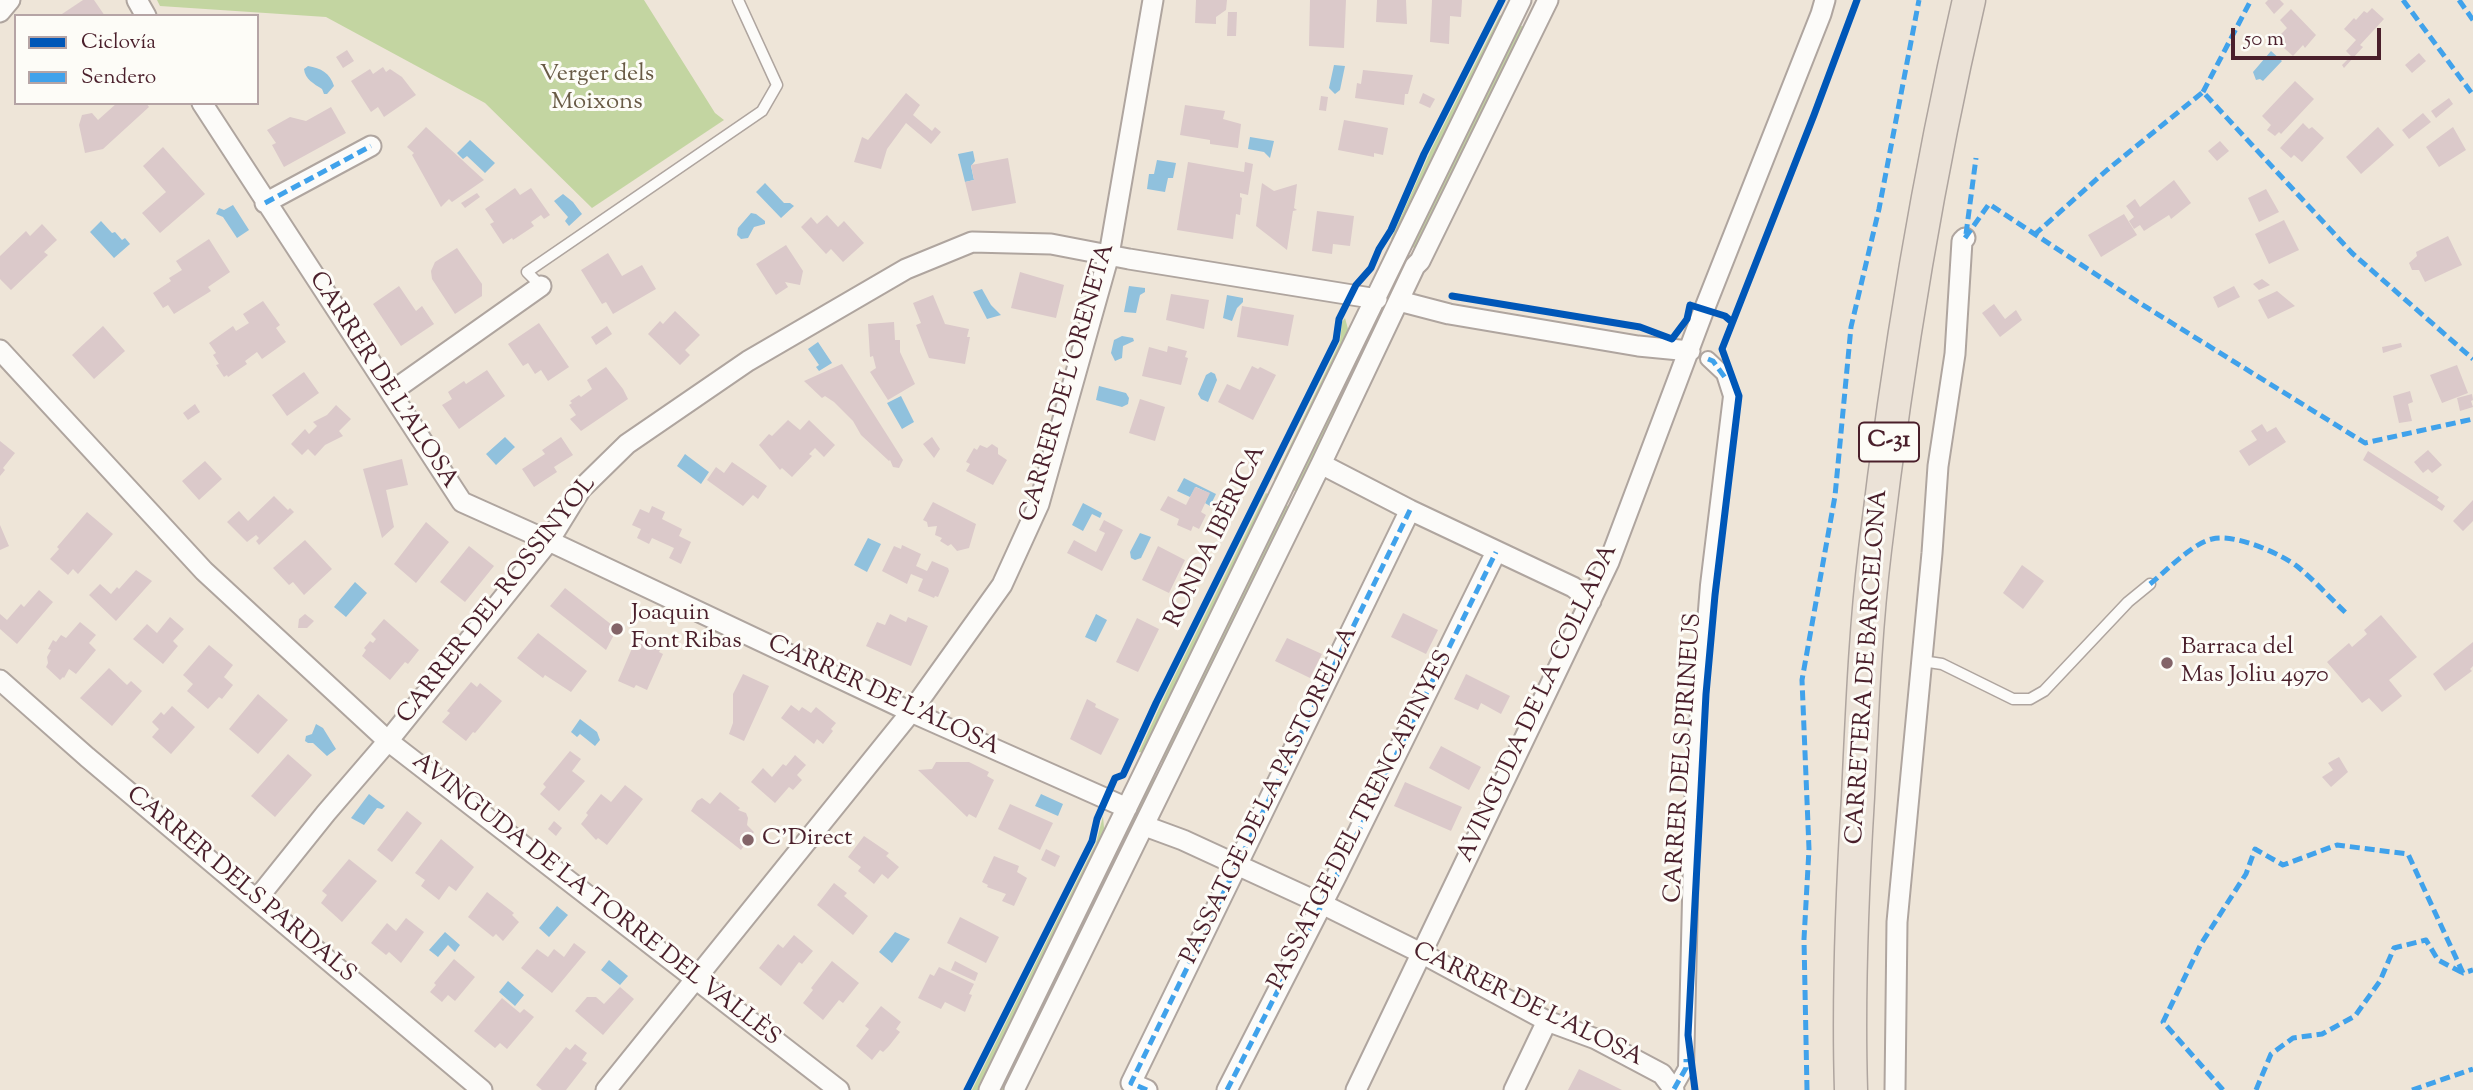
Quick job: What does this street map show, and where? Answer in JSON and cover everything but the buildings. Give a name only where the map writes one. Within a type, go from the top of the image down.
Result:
[{"type":"highway","name":"CARRETERA DE BARCELONA","points":[[1850,1090],[1853,889],[1864,671],[1875,552],[1893,410],[1917,258],[1945,104],[1969,0]]},
{"type":"street","points":[[0,12],[10,0]]},
{"type":"street","name":"CARRER DE L'ORENETA","points":[[606,1090],[911,712],[1002,585],[1039,504],[1109,255],[1153,0]]},
{"type":"street","name":"RONDA IBÈRICA","points":[[989,1090],[1521,0]]},
{"type":"street","points":[[1014,1090],[1548,0]]},
{"type":"street","name":"AVINGUDA DE LA COLLADA","points":[[1356,1090],[1609,562],[1825,0]]},
{"type":"street","name":"CARRER DE L'ALOSA","points":[[203,105],[462,502],[911,712],[1127,808]]},
{"type":"street","points":[[265,203],[371,146]]},
{"type":"street","points":[[1895,1090],[1897,922],[1938,466],[1955,354],[1962,241],[1965,238]]},
{"type":"street","name":"CARRER DEL ROSSINYOL","points":[[257,899],[549,541],[582,489],[627,444],[748,361],[906,269],[972,242],[1051,244],[1377,299]]},
{"type":"street","points":[[391,392],[541,286]]},
{"type":"street","points":[[1399,301],[1449,314],[1638,346],[1690,351]]},
{"type":"street","name":"AVINGUDA DE LA TORRE DEL VALLÈS","points":[[0,350],[204,571],[388,741],[839,1090]]},
{"type":"street","name":"CARRER DELS PIRINEUS","points":[[1674,1090],[1685,1068],[1693,775],[1708,585],[1731,396],[1724,374],[1708,359]]},
{"type":"street","points":[[1321,464],[1496,552],[1573,587],[1591,601]]},
{"type":"street","name":"PASSATGE DE LA PASTORELLA","points":[[1139,1086],[1237,865],[1410,510]]},
{"type":"street","name":"PASSATGE DEL TRENCAPINYES","points":[[1227,1090],[1496,552]]},
{"type":"street","name":"CARRER DELS PARDALS","points":[[0,680],[86,757],[482,1090]]},
{"type":"street","name":"CARRER DE L'ALOSA","points":[[1145,826],[1183,840],[1322,904],[1421,953],[1546,1021],[1596,1039],[1662,1073],[1674,1090]]},
{"type":"street","points":[[1514,1090],[1546,1021]]},
{"type":"lane","points":[[541,286],[527,272],[762,111],[776,85],[738,0]]},
{"type":"lane","points":[[1922,662],[1942,664],[2013,699],[2030,699],[2044,691],[2128,602],[2150,584]]},
{"type":"green space","name":"Verger dels Moixons","points":[[157,0],[644,0],[715,113],[724,120],[592,208],[485,103],[326,17],[160,6]]},
{"type":"green space","points":[[1500,15],[1503,18],[1395,240],[1391,239],[1431,150]]},
{"type":"green space","points":[[1519,25],[1524,27],[1416,249],[1411,246]]},
{"type":"green space","points":[[1403,262],[1409,264],[1297,492],[1293,490]]},
{"type":"green space","points":[[1345,318],[1348,329],[1345,339],[1278,481],[1274,479],[1340,342],[1342,322]]},
{"type":"green space","points":[[1266,493],[1271,496],[1143,753],[1139,752],[1167,691]]},
{"type":"green space","points":[[1286,505],[1290,507],[1165,764],[1160,761]]},
{"type":"green space","points":[[1152,776],[1156,778],[1004,1090],[997,1090]]},
{"type":"green space","points":[[1103,816],[1101,841],[980,1090],[972,1090],[1096,843]]},
{"type":"water","points":[[2271,51],[2282,61],[2263,81],[2256,80],[2253,72]]},
{"type":"water","points":[[1334,65],[1345,66],[1340,90],[1335,94],[1329,88]]},
{"type":"water","points":[[308,66],[321,70],[330,78],[334,86],[327,94],[306,76],[304,69]]},
{"type":"water","points":[[1250,137],[1274,141],[1270,158],[1264,152],[1248,149]]},
{"type":"water","points":[[470,140],[495,163],[485,173],[467,156],[463,159],[457,153]]},
{"type":"water","points":[[973,151],[975,161],[971,166],[974,180],[965,182],[958,154]]},
{"type":"water","points":[[1157,160],[1176,163],[1173,178],[1168,178],[1165,192],[1147,189],[1149,174],[1154,174]]},
{"type":"water","points":[[765,183],[784,203],[794,206],[781,218],[756,192]]},
{"type":"water","points":[[563,194],[582,214],[569,226],[565,221],[568,217],[554,201]]},
{"type":"water","points":[[233,205],[249,230],[237,238],[223,217],[216,214],[219,208],[224,210]]},
{"type":"water","points":[[751,213],[765,221],[765,224],[754,227],[748,238],[741,239],[737,235],[738,228]]},
{"type":"water","points":[[101,221],[112,233],[115,232],[122,240],[125,238],[130,244],[114,258],[90,232]]},
{"type":"water","points":[[1129,286],[1145,288],[1145,292],[1140,295],[1136,313],[1124,312]]},
{"type":"water","points":[[982,289],[991,305],[1001,315],[987,319],[973,292]]},
{"type":"water","points":[[1227,295],[1243,298],[1232,321],[1223,318]]},
{"type":"water","points":[[1122,336],[1133,338],[1134,341],[1123,346],[1122,358],[1115,361],[1111,353],[1114,340]]},
{"type":"water","points":[[818,342],[832,363],[819,371],[816,367],[819,365],[808,349]]},
{"type":"water","points":[[1211,372],[1217,380],[1208,402],[1198,394],[1206,375]]},
{"type":"water","points":[[1099,386],[1126,393],[1128,404],[1122,407],[1096,400]]},
{"type":"water","points":[[901,396],[914,422],[902,429],[887,403]]},
{"type":"water","points":[[505,437],[515,447],[496,465],[486,454]]},
{"type":"water","points":[[685,454],[709,472],[701,484],[677,466]]},
{"type":"water","points":[[1184,478],[1216,494],[1210,506],[1205,503],[1209,493],[1196,487],[1190,497],[1177,491]]},
{"type":"water","points":[[1083,503],[1102,513],[1100,518],[1092,514],[1083,531],[1072,525]]},
{"type":"water","points":[[1140,533],[1151,537],[1141,558],[1135,560],[1131,558],[1130,552]]},
{"type":"water","points":[[868,538],[881,544],[867,572],[854,565]]},
{"type":"water","points":[[355,582],[367,593],[346,617],[334,607]]},
{"type":"water","points":[[1096,614],[1107,620],[1096,642],[1085,637]]},
{"type":"water","points":[[580,719],[597,732],[600,740],[595,746],[580,734],[577,737],[571,732]]},
{"type":"water","points":[[316,724],[323,728],[336,749],[327,756],[313,743],[305,741]]},
{"type":"water","points":[[369,794],[385,806],[382,809],[377,808],[364,825],[351,818]]},
{"type":"water","points":[[1041,794],[1063,804],[1058,816],[1035,806]]},
{"type":"water","points":[[557,906],[568,915],[549,937],[539,928]]},
{"type":"water","points":[[445,932],[460,945],[455,952],[448,945],[438,957],[429,950]]},
{"type":"water","points":[[895,932],[910,939],[892,963],[879,952]]},
{"type":"water","points":[[609,960],[628,976],[620,985],[601,970]]},
{"type":"water","points":[[508,981],[524,995],[515,1006],[499,992]]},
{"type":"marked path","points":[[1807,1090],[1804,939],[1809,849],[1802,680],[1835,496],[1851,327],[1879,209],[1919,0]]},
{"type":"marked path","points":[[2203,92],[2251,0]]},
{"type":"marked path","points":[[2403,0],[2473,95]]},
{"type":"marked path","points":[[2459,0],[2473,20]]},
{"type":"marked path","points":[[2034,235],[2107,170],[2203,92],[2352,253],[2473,359]]},
{"type":"marked path","points":[[265,203],[371,146]]},
{"type":"marked path","points":[[1966,234],[1976,158]]},
{"type":"marked path","points":[[1965,238],[1989,204],[2138,302],[2365,443],[2473,419]]},
{"type":"marked path","points":[[1708,359],[1713,361],[1726,379]]},
{"type":"marked path","points":[[1147,1090],[1131,1083],[1410,510]]},
{"type":"marked path","points":[[2150,584],[2197,546],[2212,539],[2232,539],[2270,551],[2291,562],[2346,613]]},
{"type":"marked path","points":[[1227,1090],[1337,875],[1496,552]]},
{"type":"marked path","points":[[2223,1090],[2163,1022],[2201,944],[2246,874],[2255,849],[2283,865],[2337,845],[2408,854],[2463,973],[2473,970]]},
{"type":"marked path","points":[[2256,1090],[2271,1054],[2293,1038],[2322,1034],[2355,1016],[2380,981],[2394,948],[2426,940],[2438,960],[2463,973]]},
{"type":"marked path","points":[[1674,1089],[1686,1068],[1686,1059]]},
{"type":"marked path","points":[[2412,1090],[2473,1069]]},
{"type":"cycle path","points":[[967,1090],[1092,841],[1097,819],[1115,778],[1123,775],[1336,340],[1339,319],[1356,285],[1371,268],[1391,230],[1424,154],[1502,0]]},
{"type":"cycle path","points":[[1695,1090],[1688,1035],[1706,694],[1739,396],[1722,349],[1857,0]]},
{"type":"cycle path","points":[[1452,296],[1640,327],[1672,339],[1687,319],[1690,305],[1725,316],[1732,322]]},
{"type":"place","name":"Joaquin Font Ribas","points":[[617,629]]},
{"type":"place","name":"Barraca del Mas Joliu 4970","points":[[2167,663]]},
{"type":"place","name":"C'Direct","points":[[748,840]]}]
